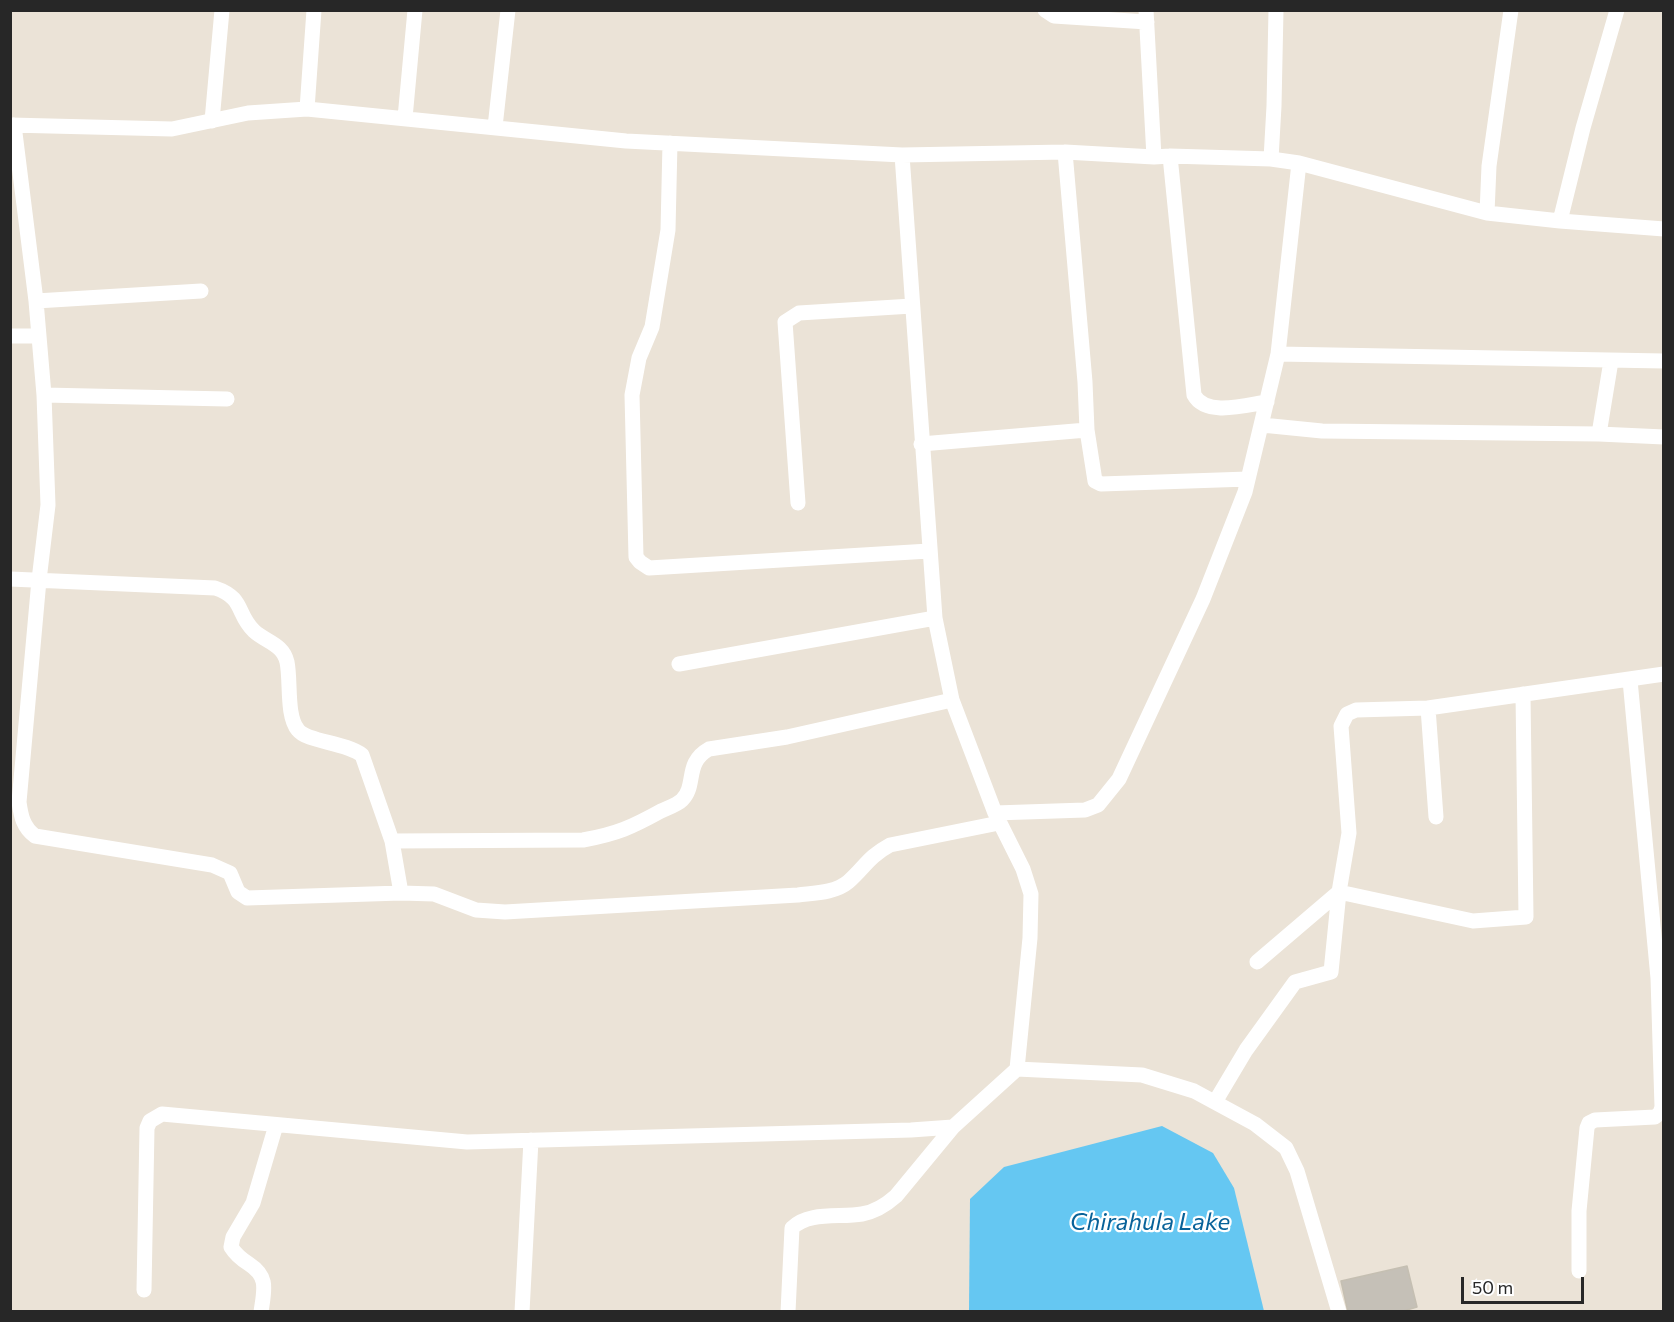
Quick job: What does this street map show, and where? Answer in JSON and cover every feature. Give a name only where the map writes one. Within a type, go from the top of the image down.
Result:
[{"type":"street","points":[[213,121],[222,10]]},
{"type":"street","points":[[307,109],[314,10]]},
{"type":"street","points":[[405,118],[415,10]]},
{"type":"street","points":[[495,127],[508,10]]},
{"type":"street","points":[[1046,10],[1054,16],[1147,16],[1154,157]]},
{"type":"street","points":[[1271,159],[1276,10]]},
{"type":"street","points":[[1487,213],[1489,166],[1511,10]]},
{"type":"street","points":[[1560,221],[1583,128],[1617,10]]},
{"type":"street","points":[[1299,163],[1278,354],[1245,492],[1203,599],[1119,779],[1098,805],[1085,810],[997,818],[890,845],[875,853],[847,883],[830,891],[798,895],[505,912],[476,910],[434,894],[247,898],[238,892],[230,873],[223,868],[35,836],[27,830],[21,816],[19,802],[48,505],[44,395],[36,301],[12,125],[172,129],[248,112],[307,109],[670,144],[902,155],[1065,152],[1154,157],[1271,159],[1299,163],[1487,213],[1664,229]]},
{"type":"street","points":[[670,144],[668,230],[652,327],[639,358],[632,395],[636,556],[639,562],[649,568],[929,551]]},
{"type":"street","points":[[1065,152],[1087,430],[1095,481],[1101,484],[1248,479]]},
{"type":"street","points":[[788,1311],[792,1228],[802,1220],[864,1214],[888,1203],[953,1127],[1017,1069],[1030,938],[1031,894],[1023,869],[997,818],[952,700],[935,618],[902,155]]},
{"type":"street","points":[[1170,156],[1194,395],[1202,405],[1212,408],[1267,402]]},
{"type":"street","points":[[36,301],[201,291]]},
{"type":"street","points":[[798,503],[784,322],[799,313],[912,306]]},
{"type":"street","points":[[10,336],[39,336]]},
{"type":"street","points":[[1278,354],[1664,362]]},
{"type":"street","points":[[1599,434],[1611,362]]},
{"type":"street","points":[[44,395],[227,399]]},
{"type":"street","points":[[1262,425],[1322,431],[1599,434],[1664,437]]},
{"type":"street","points":[[921,444],[1087,430]]},
{"type":"street","points":[[10,579],[215,588],[233,597],[252,630],[280,647],[287,660],[292,720],[298,731],[306,737],[352,748],[362,755],[392,842],[401,893]]},
{"type":"street","points":[[679,664],[935,618]]},
{"type":"street","points":[[1215,1102],[1246,1050],[1295,982],[1331,972],[1349,833],[1341,726],[1347,714],[1356,711],[1428,708],[1664,674]]},
{"type":"street","points":[[1579,1271],[1579,1211],[1589,1123],[1595,1120],[1655,1117],[1660,1113],[1662,1107],[1660,978],[1630,680]]},
{"type":"street","points":[[1340,892],[1473,921],[1526,917],[1523,694]]},
{"type":"street","points":[[392,842],[584,840],[613,835],[682,800],[699,754],[709,749],[787,737],[952,700]]},
{"type":"street","points":[[1428,708],[1436,817]]},
{"type":"street","points":[[1257,962],[1340,892]]},
{"type":"street","points":[[1017,1069],[1142,1075],[1194,1090],[1255,1124],[1286,1148],[1297,1171],[1339,1311]]},
{"type":"street","points":[[144,1290],[147,1128],[150,1121],[162,1114],[467,1142],[953,1127]]},
{"type":"street","points":[[261,1311],[264,1287],[262,1275],[237,1256],[231,1247],[233,1237],[253,1203],[276,1125]]},
{"type":"street","points":[[522,1311],[531,1140]]},
{"type":"water","name":"Chirahula Lake","points":[[1162,1126],[1213,1153],[1234,1188],[1264,1311],[969,1311],[970,1199],[1004,1167]]},
{"type":"building","points":[[1407,1266],[1417,1307],[1400,1312],[1348,1312],[1341,1281]]}]
